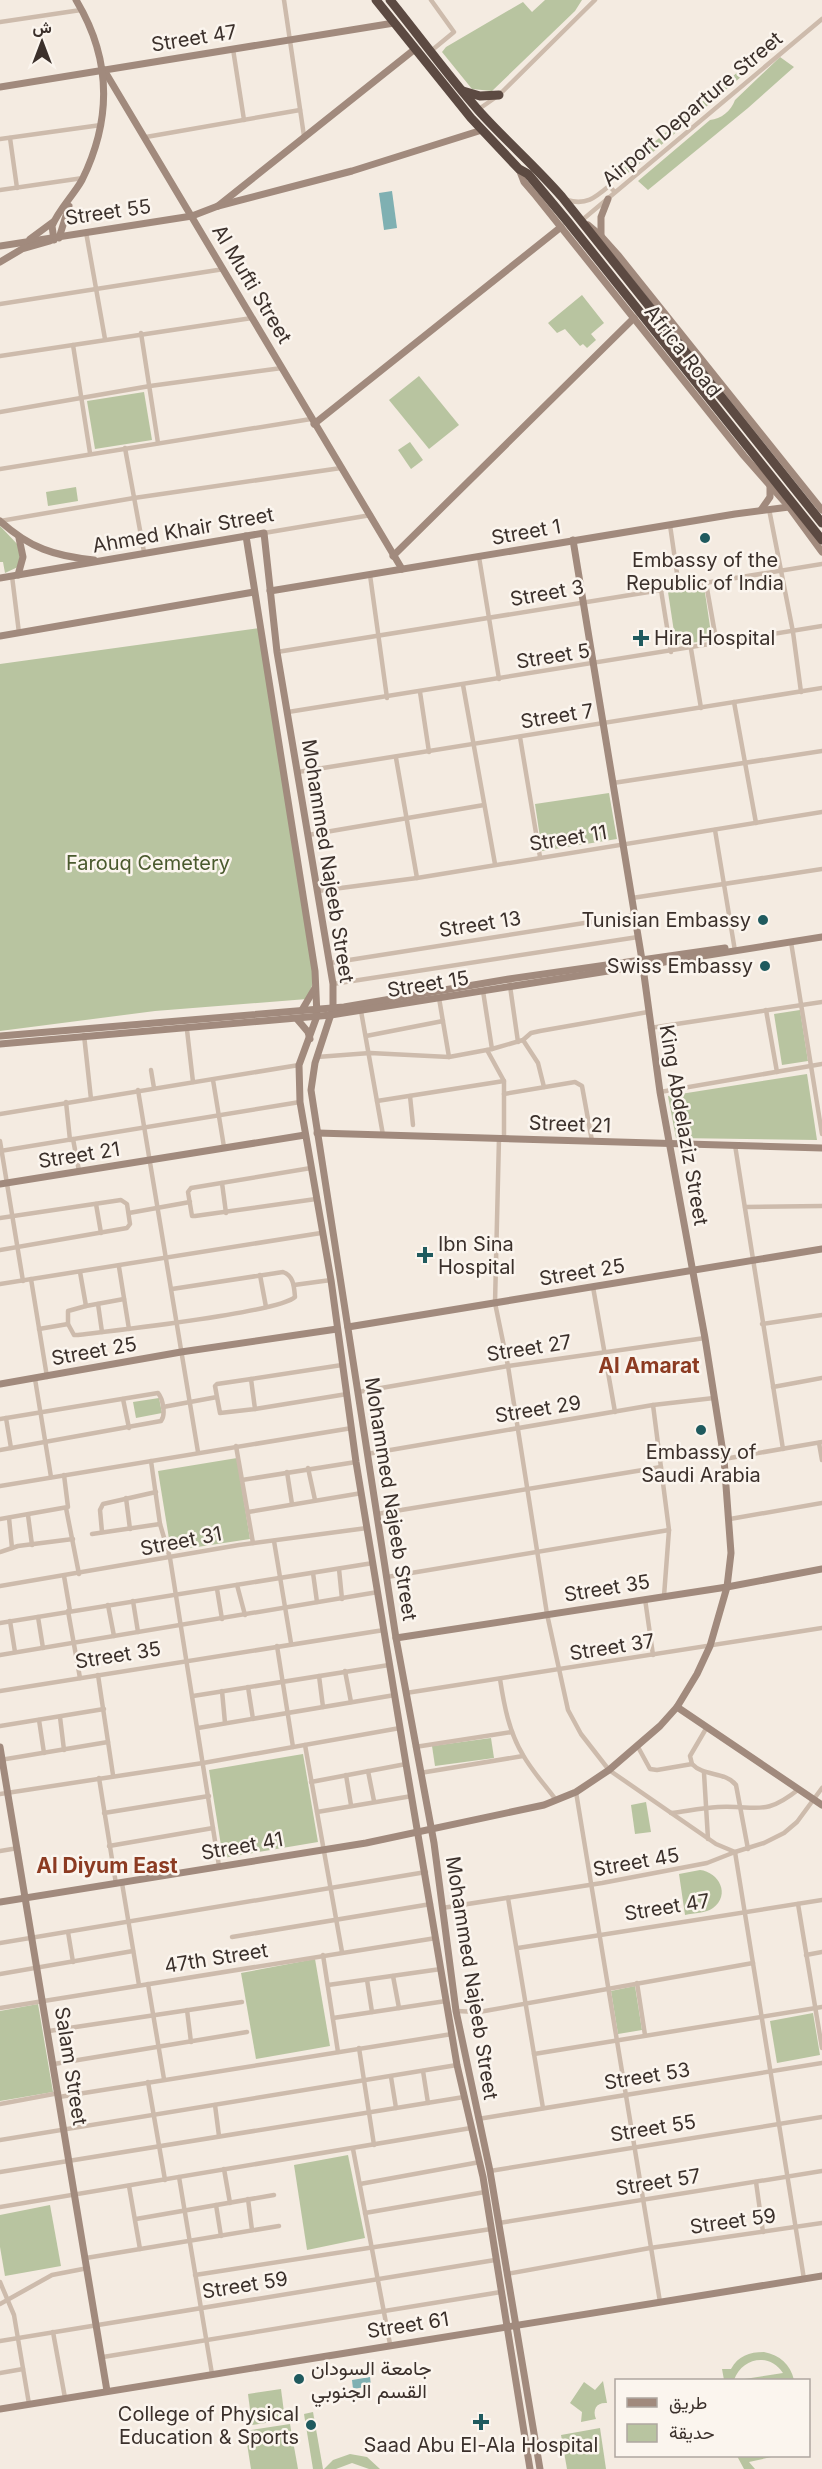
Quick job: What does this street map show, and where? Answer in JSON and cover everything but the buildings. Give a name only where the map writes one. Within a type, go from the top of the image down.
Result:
[{"type":"highway","name":"Africa Road","points":[[375,0],[471,118],[519,169],[528,174],[573,228],[822,540]]},
{"type":"highway","name":"Africa Road","points":[[390,0],[478,110],[536,167],[562,197],[822,523]]},
{"type":"highway","points":[[462,91],[480,96],[499,95]]},
{"type":"highway","points":[[471,118],[478,110]]},
{"type":"highway","points":[[482,130],[490,123]]},
{"type":"highway","points":[[507,156],[515,148]]},
{"type":"highway","points":[[573,228],[581,221]]},
{"type":"street","points":[[28,240],[54,222],[73,195],[83,178],[101,125],[104,107],[104,70],[76,0]]},
{"type":"street","points":[[284,0],[304,136]]},
{"type":"street","points":[[430,0],[454,32],[430,51]]},
{"type":"street","points":[[478,110],[499,95],[595,0]]},
{"type":"street","points":[[0,22],[81,10]]},
{"type":"street","name":"Airport Departure Street","points":[[581,221],[822,19]]},
{"type":"street","name":"Street 47","points":[[0,87],[394,23]]},
{"type":"street","points":[[233,49],[244,120]]},
{"type":"street","points":[[222,204],[415,49]]},
{"type":"street","name":"Al Mufti Street","points":[[104,70],[402,569]]},
{"type":"street","points":[[146,137],[300,110]]},
{"type":"street","points":[[0,139],[101,125]]},
{"type":"street","points":[[222,204],[352,171],[482,130]]},
{"type":"street","points":[[10,138],[17,188]]},
{"type":"street","name":"Africa Road","points":[[519,169],[524,182],[770,487],[789,507],[822,552]]},
{"type":"street","points":[[0,190],[83,178]]},
{"type":"street","points":[[562,197],[573,202],[585,202],[595,198],[609,186],[615,192]]},
{"type":"street","points":[[56,238],[73,195]]},
{"type":"street","points":[[601,236],[601,216],[608,199]]},
{"type":"street","name":"Street 55","points":[[0,246],[192,216],[222,204]]},
{"type":"street","name":"Africa Road","points":[[581,221],[601,236],[822,510]]},
{"type":"street","points":[[54,222],[56,238]]},
{"type":"street","points":[[63,225],[68,231],[76,233]]},
{"type":"street","points":[[0,469],[90,453],[312,421],[561,226]]},
{"type":"street","points":[[0,262],[21,249],[56,238],[86,234],[105,339]]},
{"type":"street","points":[[0,303],[224,269]]},
{"type":"street","points":[[0,356],[252,318]]},
{"type":"street","points":[[393,556],[634,318]]},
{"type":"street","points":[[141,333],[158,443]]},
{"type":"street","points":[[73,345],[90,453]]},
{"type":"street","points":[[0,412],[150,386],[282,368]]},
{"type":"street","points":[[125,448],[144,552]]},
{"type":"street","points":[[0,521],[134,498],[343,467]]},
{"type":"street","points":[[770,487],[770,497],[765,509],[781,571],[801,692]]},
{"type":"street","name":"Street 1","points":[[270,591],[573,540],[789,507]]},
{"type":"street","name":"Ahmed Khair Street","points":[[0,578],[371,515]]},
{"type":"street","points":[[0,521],[19,538],[56,554],[102,560]]},
{"type":"street","points":[[670,525],[679,587]]},
{"type":"street","name":"Mohammed Najeeb Street","points":[[264,533],[277,652],[333,987],[332,1012],[317,1057],[311,1090],[317,1133],[396,1638],[431,1830],[456,2011],[490,2171],[540,2469]]},
{"type":"street","name":"Mohammed Najeeb Street","points":[[246,536],[316,986],[317,1013],[310,1041],[299,1065],[300,1102],[331,1280],[356,1462],[389,1665],[452,2034],[480,2162],[530,2469]]},
{"type":"street","points":[[19,538],[24,557],[15,576],[19,633]]},
{"type":"street","name":"King Abdelaziz Street","points":[[418,1833],[516,1812],[556,1800],[576,1792],[638,1747],[677,1707],[698,1674],[710,1647],[727,1587],[731,1553],[724,1459],[705,1338],[660,1092],[633,898],[622,844],[573,540]]},
{"type":"street","points":[[479,557],[499,679]]},
{"type":"street","name":"Street 3","points":[[277,652],[822,564]]},
{"type":"street","points":[[370,575],[387,698]]},
{"type":"street","points":[[706,583],[717,645]]},
{"type":"street","points":[[661,590],[671,652]]},
{"type":"street","points":[[0,636],[254,592]]},
{"type":"street","name":"Street 5","points":[[288,712],[717,645],[822,626]]},
{"type":"street","points":[[691,649],[700,708]]},
{"type":"street","points":[[463,685],[495,864]]},
{"type":"street","name":"Street 7","points":[[298,772],[822,688]]},
{"type":"street","points":[[420,692],[429,752]]},
{"type":"street","points":[[734,702],[756,823]]},
{"type":"street","points":[[520,737],[540,857]]},
{"type":"street","points":[[613,783],[822,751]]},
{"type":"street","points":[[396,758],[417,878]]},
{"type":"street","points":[[282,762],[288,768],[296,760]]},
{"type":"street","points":[[287,791],[289,782],[294,782],[300,787]]},
{"type":"street","points":[[308,835],[484,805]]},
{"type":"street","points":[[821,812],[822,820]]},
{"type":"street","name":"Street 11","points":[[318,891],[417,878],[821,812]]},
{"type":"street","points":[[715,830],[735,949]]},
{"type":"street","points":[[633,898],[822,869]]},
{"type":"street","name":"Street 13","points":[[330,963],[635,915]]},
{"type":"street","name":"Street 15","points":[[344,1010],[361,1011],[510,983],[822,935]]},
{"type":"street","name":"Street 15","points":[[735,949],[791,942],[822,935]]},
{"type":"street","points":[[324,1037],[344,1010],[335,997],[333,987],[638,937]]},
{"type":"street","points":[[791,942],[822,1134]]},
{"type":"street","points":[[510,983],[520,1041],[538,1062],[544,1087]]},
{"type":"street","name":"Street 15","points":[[0,1036],[187,1030],[297,1018],[317,1013],[483,991],[510,983]]},
{"type":"street","points":[[302,1010],[316,986]]},
{"type":"street","points":[[483,991],[490,1050],[504,1081],[495,1303],[508,1366],[536,1552],[559,1670],[574,1724],[609,1770],[708,1839],[726,1849],[735,1851],[804,2279]]},
{"type":"street","points":[[442,996],[443,1021],[449,1057]]},
{"type":"street","points":[[650,1028],[822,1002]]},
{"type":"street","name":"Street 15","points":[[0,1044],[84,1032],[302,1010],[317,1013]]},
{"type":"street","points":[[766,1010],[777,1072]]},
{"type":"street","points":[[361,1011],[383,1135]]},
{"type":"street","points":[[317,1057],[370,1053],[449,1057],[490,1050],[520,1041],[531,1033],[648,1012]]},
{"type":"street","points":[[297,1018],[308,1032],[310,1041]]},
{"type":"street","points":[[366,1035],[443,1021]]},
{"type":"street","points":[[187,1030],[193,1082]]},
{"type":"street","points":[[84,1032],[91,1099]]},
{"type":"street","points":[[660,1092],[822,1064]]},
{"type":"street","points":[[0,1114],[299,1065]]},
{"type":"street","points":[[151,1070],[154,1088]]},
{"type":"street","points":[[213,1080],[225,1148]]},
{"type":"street","points":[[378,1101],[504,1081]]},
{"type":"street","points":[[504,1094],[579,1083],[582,1086],[591,1141]]},
{"type":"street","points":[[138,1090],[198,1452]]},
{"type":"street","points":[[410,1096],[413,1125]]},
{"type":"street","points":[[66,1102],[78,1171]]},
{"type":"street","points":[[1,1151],[300,1102]]},
{"type":"street","name":"Street 21","points":[[317,1133],[822,1148]]},
{"type":"street","name":"Street 21","points":[[3,1184],[305,1135]]},
{"type":"street","points":[[0,1141],[3,1184],[12,1217],[23,1281]]},
{"type":"street","points":[[735,1145],[783,1449]]},
{"type":"street","points":[[311,1168],[191,1188],[188,1192],[192,1216],[316,1199]]},
{"type":"street","points":[[222,1183],[226,1213]]},
{"type":"street","points":[[0,1218],[125,1200],[129,1213],[129,1227],[0,1250]]},
{"type":"street","points":[[129,1213],[190,1202]]},
{"type":"street","points":[[96,1204],[101,1233]]},
{"type":"street","points":[[745,1207],[822,1206]]},
{"type":"street","points":[[0,1284],[321,1233]]},
{"type":"street","name":"Street 25","points":[[348,1327],[822,1250]]},
{"type":"street","points":[[118,1267],[129,1329]]},
{"type":"street","points":[[80,1272],[86,1306]]},
{"type":"street","points":[[124,1299],[68,1311],[68,1324],[74,1335],[129,1329],[266,1307],[293,1299],[294,1285],[286,1273],[172,1289]]},
{"type":"street","points":[[260,1275],[266,1307]]},
{"type":"street","points":[[31,1280],[47,1377]]},
{"type":"street","points":[[294,1285],[331,1280]]},
{"type":"street","points":[[593,1287],[615,1412]]},
{"type":"street","points":[[98,1304],[102,1332]]},
{"type":"street","points":[[762,1324],[822,1315]]},
{"type":"street","points":[[39,1329],[68,1324]]},
{"type":"street","points":[[337,1329],[348,1327]]},
{"type":"street","name":"Street 25","points":[[0,1384],[181,1352],[337,1329]]},
{"type":"street","name":"Street 27","points":[[358,1392],[508,1366],[705,1338]]},
{"type":"street","points":[[342,1365],[215,1386],[220,1413],[347,1394]]},
{"type":"street","points":[[773,1387],[822,1378]]},
{"type":"street","points":[[35,1379],[51,1477]]},
{"type":"street","points":[[251,1379],[255,1409]]},
{"type":"street","points":[[0,1450],[129,1428],[163,1420],[163,1407],[158,1394],[3,1419],[11,1448]]},
{"type":"street","points":[[163,1407],[217,1397]]},
{"type":"street","name":"Street 29","points":[[367,1454],[653,1405],[714,1398]]},
{"type":"street","points":[[123,1399],[129,1428]]},
{"type":"street","points":[[653,1405],[669,1530],[664,1596]]},
{"type":"street","points":[[0,1486],[352,1428]]},
{"type":"street","points":[[724,1459],[821,1443],[822,1460]]},
{"type":"street","points":[[236,1446],[253,1544]]},
{"type":"street","points":[[151,1461],[160,1524],[170,1558],[219,1866]]},
{"type":"street","points":[[242,1480],[356,1462]]},
{"type":"street","points":[[377,1514],[661,1467]]},
{"type":"street","points":[[308,1468],[315,1500]]},
{"type":"street","points":[[287,1472],[292,1504]]},
{"type":"street","points":[[64,1475],[68,1503],[66,1508],[79,1574]]},
{"type":"street","points":[[102,1532],[101,1507],[126,1498],[156,1492]]},
{"type":"street","points":[[248,1512],[362,1493]]},
{"type":"street","points":[[126,1498],[130,1529]]},
{"type":"street","points":[[730,1519],[822,1503]]},
{"type":"street","points":[[0,1519],[66,1508]]},
{"type":"street","points":[[28,1515],[32,1545]]},
{"type":"street","points":[[9,1518],[12,1548]]},
{"type":"street","points":[[92,1534],[160,1524]]},
{"type":"street","name":"Street 31","points":[[0,1586],[253,1544],[367,1528]]},
{"type":"street","points":[[387,1576],[669,1530]]},
{"type":"street","points":[[0,1552],[12,1548],[73,1539]]},
{"type":"street","points":[[274,1541],[291,1643]]},
{"type":"street","points":[[0,1623],[373,1563]]},
{"type":"street","points":[[339,1569],[342,1599]]},
{"type":"street","name":"Street 35","points":[[396,1638],[727,1587],[822,1569]]},
{"type":"street","points":[[313,1573],[317,1602]]},
{"type":"street","points":[[64,1576],[80,1678]]},
{"type":"street","points":[[237,1585],[245,1615]]},
{"type":"street","points":[[217,1589],[222,1619]]},
{"type":"street","points":[[0,1655],[378,1592]]},
{"type":"street","points":[[645,1599],[653,1655]]},
{"type":"street","points":[[133,1601],[138,1632]]},
{"type":"street","points":[[108,1605],[114,1636]]},
{"type":"street","points":[[38,1617],[43,1648]]},
{"type":"street","points":[[10,1621],[15,1652]]},
{"type":"street","name":"Street 37","points":[[406,1693],[822,1628]]},
{"type":"street","name":"Street 35","points":[[0,1691],[384,1630]]},
{"type":"street","points":[[277,1646],[293,1747]]},
{"type":"street","points":[[193,1696],[389,1665]]},
{"type":"street","points":[[345,1671],[351,1702]]},
{"type":"street","points":[[98,1675],[113,1775]]},
{"type":"street","points":[[319,1676],[323,1707]]},
{"type":"street","points":[[500,1679],[504,1705],[512,1732],[523,1756],[556,1800]]},
{"type":"street","points":[[248,1688],[253,1719]]},
{"type":"street","points":[[222,1691],[225,1723]]},
{"type":"street","points":[[198,1728],[395,1695]]},
{"type":"street","points":[[677,1707],[822,1805]]},
{"type":"street","points":[[0,1726],[104,1709]]},
{"type":"street","points":[[60,1717],[64,1750]]},
{"type":"street","points":[[39,1720],[44,1753]]},
{"type":"street","points":[[707,1727],[690,1756],[692,1764],[704,1773],[729,1778],[736,1785],[748,1849]]},
{"type":"street","points":[[4,1793],[203,1763],[400,1728]]},
{"type":"street","points":[[415,1747],[512,1732]]},
{"type":"street","points":[[1,1760],[108,1742]]},
{"type":"street","points":[[305,1744],[342,1952]]},
{"type":"street","name":"Salam Street","points":[[0,1747],[4,1793],[18,1848],[107,2391]]},
{"type":"street","points":[[638,1747],[650,1769],[657,1770],[692,1764]]},
{"type":"street","points":[[420,1773],[523,1756]]},
{"type":"street","points":[[311,1782],[406,1764]]},
{"type":"street","points":[[368,1772],[374,1801]]},
{"type":"street","points":[[704,1773],[708,1808],[708,1839]]},
{"type":"street","points":[[346,1775],[351,1805]]},
{"type":"street","points":[[99,1778],[110,1846],[128,1922],[139,1985]]},
{"type":"street","name":"Street 45","points":[[442,1908],[693,1867],[735,1851],[748,1849],[784,1833],[797,1822],[822,1788]]},
{"type":"street","points":[[671,1813],[708,1808],[762,1809],[783,1801],[799,1789]]},
{"type":"street","points":[[576,1792],[660,2302]]},
{"type":"street","points":[[104,1813],[208,1796]]},
{"type":"street","points":[[317,1812],[412,1796]]},
{"type":"street","points":[[110,1846],[213,1827]]},
{"type":"street","name":"Street 41","points":[[0,1902],[418,1833]]},
{"type":"street","points":[[0,1851],[18,1848]]},
{"type":"street","points":[[0,1943],[426,1872]]},
{"type":"street","points":[[508,1898],[543,2108]]},
{"type":"street","name":"Street 47","points":[[518,1948],[822,1900]]},
{"type":"street","points":[[232,1937],[431,1904]]},
{"type":"street","points":[[798,1904],[822,2048]]},
{"type":"street","points":[[68,1932],[73,1962]]},
{"type":"street","name":"47th Street","points":[[0,2008],[436,1938]]},
{"type":"street","points":[[0,1974],[133,1951]]},
{"type":"street","points":[[806,1955],[822,1952]]},
{"type":"street","points":[[323,1955],[338,2052]]},
{"type":"street","points":[[456,2011],[479,2012],[753,1964]]},
{"type":"street","points":[[328,1985],[441,1969]]},
{"type":"street","points":[[393,1976],[399,2008]]},
{"type":"street","points":[[367,1980],[372,2012]]},
{"type":"street","points":[[637,1983],[645,2035]]},
{"type":"street","points":[[148,1984],[164,2079]]},
{"type":"street","points":[[333,2018],[446,2001]]},
{"type":"street","points":[[49,2031],[242,2002]]},
{"type":"street","points":[[534,2054],[822,2007]]},
{"type":"street","points":[[187,2010],[191,2042]]},
{"type":"street","points":[[54,2064],[247,2032]]},
{"type":"street","points":[[0,2103],[452,2034]]},
{"type":"street","points":[[359,2048],[374,2145]]},
{"type":"street","name":"Street 53","points":[[478,2120],[822,2062]]},
{"type":"street","points":[[0,2140],[458,2065]]},
{"type":"street","points":[[423,2071],[428,2103]]},
{"type":"street","points":[[391,2076],[396,2108]]},
{"type":"street","points":[[148,2082],[165,2180]]},
{"type":"street","points":[[0,2172],[464,2097]]},
{"type":"street","points":[[214,2105],[219,2136]]},
{"type":"street","name":"Street 55","points":[[490,2171],[822,2117]]},
{"type":"street","points":[[0,2207],[471,2128]]},
{"type":"street","points":[[353,2149],[390,2344]]},
{"type":"street","points":[[360,2184],[480,2162]]},
{"type":"street","points":[[224,2169],[230,2203]]},
{"type":"street","name":"Street 57","points":[[499,2223],[822,2171]]},
{"type":"street","points":[[179,2177],[212,2374]]},
{"type":"street","points":[[756,2182],[763,2232]]},
{"type":"street","points":[[129,2186],[140,2249]]},
{"type":"street","points":[[365,2213],[485,2192]]},
{"type":"street","points":[[136,2219],[274,2195]]},
{"type":"street","points":[[248,2199],[252,2230]]},
{"type":"street","points":[[216,2205],[221,2236]]},
{"type":"street","name":"Street 59","points":[[507,2274],[650,2248],[822,2223]]},
{"type":"street","points":[[86,2258],[279,2226]]},
{"type":"street","points":[[195,2275],[491,2229]]},
{"type":"street","name":"Street 59","points":[[0,2341],[495,2260]]},
{"type":"street","points":[[0,2304],[32,2284],[52,2275],[88,2268]]},
{"type":"street","name":"Street 61","points":[[0,2409],[505,2325],[822,2276]]},
{"type":"street","points":[[0,2282],[9,2300],[29,2404]]},
{"type":"street","points":[[103,2357],[501,2292]]},
{"type":"street","points":[[53,2332],[65,2398]]},
{"type":"street","points":[[0,2373],[23,2369]]},
{"type":"green space","points":[[545,0],[582,0],[575,11],[492,91],[472,89],[442,52],[446,47],[523,2],[532,12]]},
{"type":"green space","points":[[780,57],[794,67],[748,108],[648,190],[638,181],[710,120],[725,114],[735,100]]},
{"type":"green space","points":[[739,71],[742,76],[626,175],[615,175]]},
{"type":"green space","points":[[582,295],[604,323],[591,334],[596,340],[587,348],[583,344],[580,346],[565,329],[557,333],[548,323]]},
{"type":"green space","points":[[419,376],[459,425],[429,449],[389,400]]},
{"type":"green space","points":[[144,392],[152,440],[95,449],[87,401]]},
{"type":"green space","points":[[410,442],[423,460],[411,469],[398,450]]},
{"type":"green space","points":[[76,487],[78,501],[48,506],[46,492]]},
{"type":"green space","points":[[0,526],[20,547],[20,566],[5,573],[3,562],[0,562]]},
{"type":"green space","points":[[704,586],[712,640],[676,645],[668,592]]},
{"type":"green space","name":"Farouq Cemetery","points":[[260,628],[314,980],[307,999],[155,1011],[0,1031],[0,664]]},
{"type":"green space","points":[[609,793],[617,839],[542,851],[535,804]]},
{"type":"green space","points":[[800,1010],[808,1061],[782,1065],[774,1014]]},
{"type":"green space","points":[[807,1074],[817,1140],[676,1138],[668,1096]]},
{"type":"green space","points":[[159,1398],[162,1413],[136,1418],[133,1402]]},
{"type":"green space","points":[[237,1458],[250,1539],[171,1551],[158,1471]]},
{"type":"green space","points":[[491,1738],[494,1758],[435,1766],[432,1746]]},
{"type":"green space","points":[[303,1754],[318,1842],[223,1858],[209,1770]]},
{"type":"green space","points":[[646,1802],[651,1832],[635,1834],[631,1805]]},
{"type":"green space","points":[[700,1870],[717,1879],[722,1891],[721,1897],[710,1910],[685,1915],[679,1874]]},
{"type":"green space","points":[[315,1959],[330,2046],[256,2059],[241,1973]]},
{"type":"green space","points":[[635,1986],[642,2030],[618,2034],[611,1991]]},
{"type":"green space","points":[[38,2004],[53,2092],[0,2101],[0,2011]]},
{"type":"green space","points":[[813,2013],[820,2055],[777,2063],[770,2021]]},
{"type":"green space","points":[[348,2155],[365,2238],[307,2250],[294,2165]]},
{"type":"green space","points":[[50,2205],[61,2266],[5,2276],[0,2247],[0,2215]]},
{"type":"green space","points":[[764,2352],[775,2355],[784,2361],[794,2379],[744,2379],[783,2373],[771,2362],[756,2360],[743,2367],[735,2379],[724,2379],[722,2369],[731,2369],[744,2356]]},
{"type":"green space","points":[[603,2381],[607,2403],[596,2407],[596,2419],[581,2422],[582,2412],[570,2403],[584,2382],[595,2390]]},
{"type":"green space","points":[[281,2389],[285,2420],[252,2425],[248,2394]]},
{"type":"green space","points":[[313,2412],[323,2469],[313,2469],[304,2414]]},
{"type":"green space","points":[[290,2424],[298,2469],[251,2469],[245,2431]]},
{"type":"green space","points":[[600,2428],[606,2469],[567,2469],[561,2435]]},
{"type":"green space","points":[[350,2454],[367,2457],[380,2469],[369,2469],[352,2463],[336,2469],[324,2469],[333,2460]]},
{"type":"green space","points":[[738,2457],[772,2457],[749,2462],[755,2469],[744,2469]]},
{"type":"water","points":[[392,191],[397,228],[384,230],[379,193]]},
{"type":"water","points":[[370,2377],[371,2386],[353,2389],[352,2380]]},
{"type":"place","name":"Embassy of the Republic of India","points":[[705,538]]},
{"type":"place","name":"Hira Hospital","points":[[641,638]]},
{"type":"place","name":"Tunisian Embassy","points":[[763,920]]},
{"type":"place","name":"Swiss Embassy","points":[[765,966]]},
{"type":"place","name":"Ibn Sina Hospital","points":[[425,1255]]},
{"type":"place","name":"Embassy of Saudi Arabia","points":[[701,1430]]},
{"type":"place","name":"جامعة السودان القسم الجنوبي","points":[[299,2379]]},
{"type":"place","name":"Saad Abu El-Ala Hospital","points":[[481,2422]]},
{"type":"place","name":"College of Physical Education & Sports","points":[[311,2425]]},
{"type":"district","name":"Al Amarat","points":[[649,1365]]},
{"type":"district","name":"Al Diyum East","points":[[107,1865]]}]
